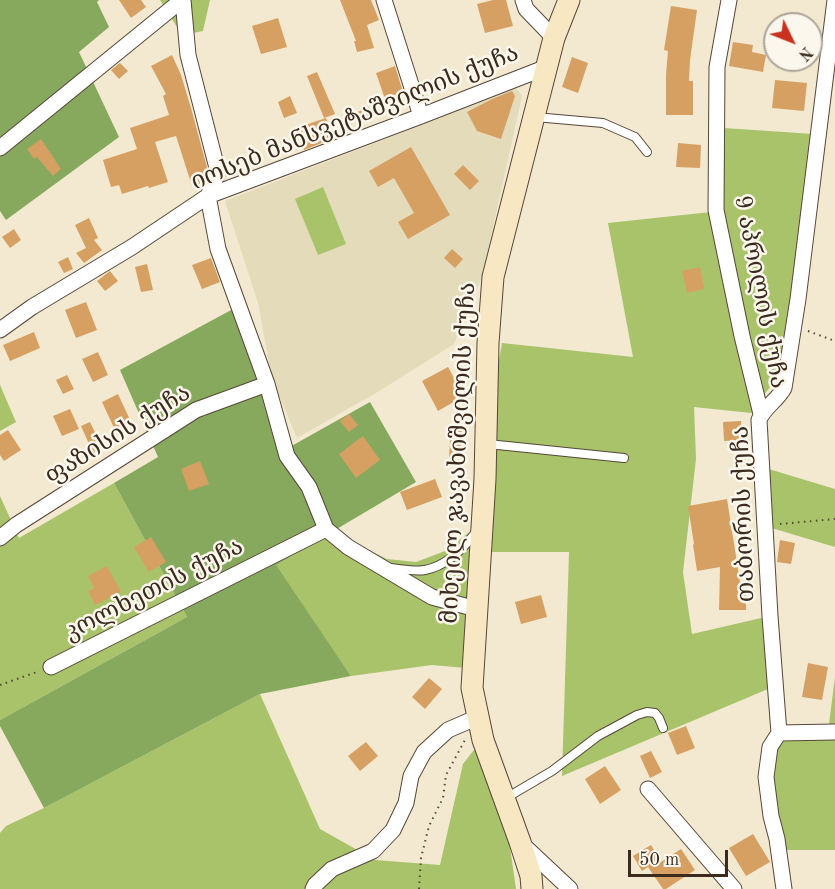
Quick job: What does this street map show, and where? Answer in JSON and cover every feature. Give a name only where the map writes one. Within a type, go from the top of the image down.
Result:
[{"type":"main road","name":"მიხეილ ჯავახიშვილის ქუჩა","points":[[520,842],[483,740],[472,688],[482,524],[488,343],[493,277],[554,38],[569,0]]},
{"type":"main road","points":[[520,842],[531,876],[532,889]]},
{"type":"street","points":[[0,148],[183,0]]},
{"type":"street","points":[[183,0],[188,56],[218,172],[208,196],[219,249],[267,384],[287,456],[309,487],[326,529],[348,547],[432,597],[476,609]]},
{"type":"street","points":[[384,0],[421,116]]},
{"type":"street","points":[[523,0],[526,9],[554,38]]},
{"type":"street","name":"9 აპრილის ქუჩა","points":[[729,0],[717,67],[716,210],[761,414]]},
{"type":"street","name":"თაბორის ქუჩა","points":[[784,889],[766,777],[770,747],[779,733],[759,420],[761,414],[780,396],[784,388],[794,326],[835,0]]},
{"type":"street","name":"იოსებ მანსვეტაშვილის ქუჩა","points":[[0,330],[32,306],[132,247],[208,196],[547,67]]},
{"type":"street","name":"ფაზისის ქუჩა","points":[[0,538],[16,525],[196,410],[267,384]]},
{"type":"street","name":"კოლხეთის ქუჩა","points":[[51,668],[326,529]]},
{"type":"street","points":[[313,889],[332,869],[374,851],[393,830],[406,803],[411,776],[424,752],[448,730],[478,717]]},
{"type":"street","points":[[779,733],[835,732]]},
{"type":"street","points":[[648,789],[734,889]]},
{"type":"street","name":"მიხეილ ჯავახიშვილის ქუჩა","points":[[520,842],[570,889]]},
{"type":"lane","points":[[534,117],[603,123],[635,137],[647,152]]},
{"type":"lane","points":[[485,444],[624,458]]},
{"type":"lane","points":[[383,568],[425,570],[443,564],[466,544],[482,524]]},
{"type":"lane","points":[[504,798],[552,771],[598,736],[637,715],[655,713],[663,728]]},
{"type":"path","points":[[794,326],[835,341]]},
{"type":"path","points":[[765,526],[835,519]]},
{"type":"path","name":"კოლხეთის ქუჩა","points":[[0,685],[51,668]]},
{"type":"path","points":[[419,889],[421,858],[429,826],[443,798],[446,775],[478,717]]},
{"type":"shaded area","points":[[515,86],[522,96],[482,277],[454,344],[376,393],[297,438],[272,379],[258,303],[225,201],[445,116]]},
{"type":"green space","points":[[0,0],[99,0],[97,2],[109,27],[79,52],[119,137],[6,220],[0,211]]},
{"type":"green space","points":[[160,0],[210,0],[203,31],[182,35]]},
{"type":"green space","points":[[724,128],[813,134],[781,374],[762,397],[724,225]]},
{"type":"green space","points":[[323,187],[346,244],[318,255],[295,199]]},
{"type":"green space","points":[[711,212],[761,414],[694,407],[696,459],[683,572],[692,634],[770,616],[775,686],[562,776],[569,552],[480,552],[485,444],[502,343],[633,357],[608,223]]},
{"type":"green space","points":[[233,309],[288,448],[370,402],[416,482],[276,565],[351,676],[260,694],[44,808],[0,726],[0,720],[187,617],[114,483],[158,457],[120,370]]},
{"type":"green space","points":[[0,385],[16,422],[0,431]]},
{"type":"green space","points":[[762,467],[835,489],[835,547],[765,526]]},
{"type":"green space","points":[[114,483],[187,617],[0,720],[0,496],[19,538]]},
{"type":"green space","points":[[335,530],[350,541],[387,559],[416,562],[445,551],[471,531],[466,668],[432,665],[351,676],[275,565]]},
{"type":"green space","points":[[835,677],[835,850],[779,850],[766,777],[779,733],[828,732]]},
{"type":"green space","points":[[260,694],[320,829],[375,860],[440,865],[463,764],[477,746],[507,827],[516,889],[0,889],[0,833],[6,826]]},
{"type":"building","points":[[119,0],[141,0],[146,7],[131,18]]},
{"type":"building","points":[[340,0],[371,0],[379,20],[367,25],[374,48],[357,52],[354,41],[356,41]]},
{"type":"building","points":[[506,0],[513,26],[485,33],[477,4]]},
{"type":"building","points":[[671,6],[697,10],[689,81],[693,81],[693,115],[666,115],[668,51],[664,50]]},
{"type":"building","points":[[278,18],[287,47],[261,54],[252,26]]},
{"type":"building","points":[[733,42],[753,45],[752,52],[763,54],[763,72],[729,66]]},
{"type":"building","points":[[172,55],[181,75],[208,171],[203,183],[192,186],[176,136],[155,142],[168,182],[122,194],[119,185],[111,187],[103,160],[137,149],[130,128],[169,115],[163,96],[166,94],[151,66]]},
{"type":"building","points":[[572,57],[588,63],[578,93],[562,87]]},
{"type":"building","points":[[120,63],[128,71],[119,79],[111,70]]},
{"type":"building","points":[[395,66],[403,92],[385,99],[376,73]]},
{"type":"building","points":[[317,72],[335,114],[324,118],[307,76]]},
{"type":"building","points":[[775,80],[807,83],[804,111],[772,108]]},
{"type":"building","points":[[512,91],[515,96],[501,139],[477,131],[467,112]]},
{"type":"building","points":[[290,96],[297,113],[284,118],[278,102]]},
{"type":"building","points":[[369,107],[374,118],[358,124],[353,114]]},
{"type":"building","points":[[326,118],[334,138],[304,150],[296,128]]},
{"type":"building","points":[[41,139],[61,169],[53,176],[37,157],[34,159],[27,149]]},
{"type":"building","points":[[678,143],[701,145],[700,168],[676,167]]},
{"type":"building","points":[[411,147],[450,215],[408,239],[398,222],[414,213],[394,178],[378,187],[369,171]]},
{"type":"building","points":[[463,165],[479,181],[470,190],[454,174]]},
{"type":"building","points":[[89,218],[98,238],[94,240],[102,250],[84,263],[76,253],[86,248],[75,225]]},
{"type":"building","points":[[14,229],[21,240],[10,248],[2,237]]},
{"type":"building","points":[[452,249],[463,259],[455,268],[444,258]]},
{"type":"building","points":[[68,257],[73,269],[64,273],[58,262]]},
{"type":"building","points":[[211,258],[220,282],[202,289],[192,265]]},
{"type":"building","points":[[147,264],[153,290],[141,292],[135,267]]},
{"type":"building","points":[[700,267],[704,289],[687,293],[682,271]]},
{"type":"building","points":[[110,271],[118,281],[105,291],[97,281]]},
{"type":"building","points":[[86,302],[97,330],[76,338],[65,310]]},
{"type":"building","points":[[34,332],[40,348],[10,361],[3,345]]},
{"type":"building","points":[[98,352],[108,375],[93,382],[82,359]]},
{"type":"building","points":[[448,367],[464,396],[438,411],[422,381]]},
{"type":"building","points":[[67,375],[74,389],[63,394],[56,380]]},
{"type":"building","points":[[118,394],[132,424],[116,432],[102,402]]},
{"type":"building","points":[[70,409],[79,429],[62,436],[53,416]]},
{"type":"building","points":[[349,414],[358,425],[349,432],[340,421]]},
{"type":"building","points":[[741,421],[742,440],[724,441],[723,422]]},
{"type":"building","points":[[90,422],[103,449],[93,453],[81,426]]},
{"type":"building","points":[[451,428],[462,429],[460,458],[449,457]]},
{"type":"building","points":[[8,430],[21,450],[4,461],[0,455],[0,435]]},
{"type":"building","points":[[363,436],[380,460],[356,478],[339,454]]},
{"type":"building","points":[[200,461],[209,484],[189,491],[181,469]]},
{"type":"building","points":[[435,479],[442,497],[407,510],[400,492]]},
{"type":"building","points":[[727,499],[740,582],[746,582],[746,610],[719,610],[720,567],[697,571],[688,506]]},
{"type":"building","points":[[151,537],[166,562],[149,572],[134,547]]},
{"type":"building","points":[[780,540],[795,543],[791,564],[777,562]]},
{"type":"building","points":[[107,566],[121,592],[95,605],[88,591],[94,588],[88,576]]},
{"type":"building","points":[[541,595],[547,617],[521,624],[515,602]]},
{"type":"building","points":[[808,663],[828,667],[822,700],[802,697]]},
{"type":"building","points":[[429,678],[442,689],[425,709],[412,697]]},
{"type":"building","points":[[686,726],[695,748],[677,755],[668,733]]},
{"type":"building","points":[[366,742],[378,756],[360,771],[348,756]]},
{"type":"building","points":[[651,751],[662,772],[650,778],[640,756]]},
{"type":"building","points":[[605,766],[621,790],[600,804],[585,779]]},
{"type":"building","points":[[753,834],[770,862],[746,876],[729,848]]},
{"type":"building","points":[[651,845],[661,862],[681,849],[695,870],[663,889],[648,867],[642,871],[633,856]]}]
